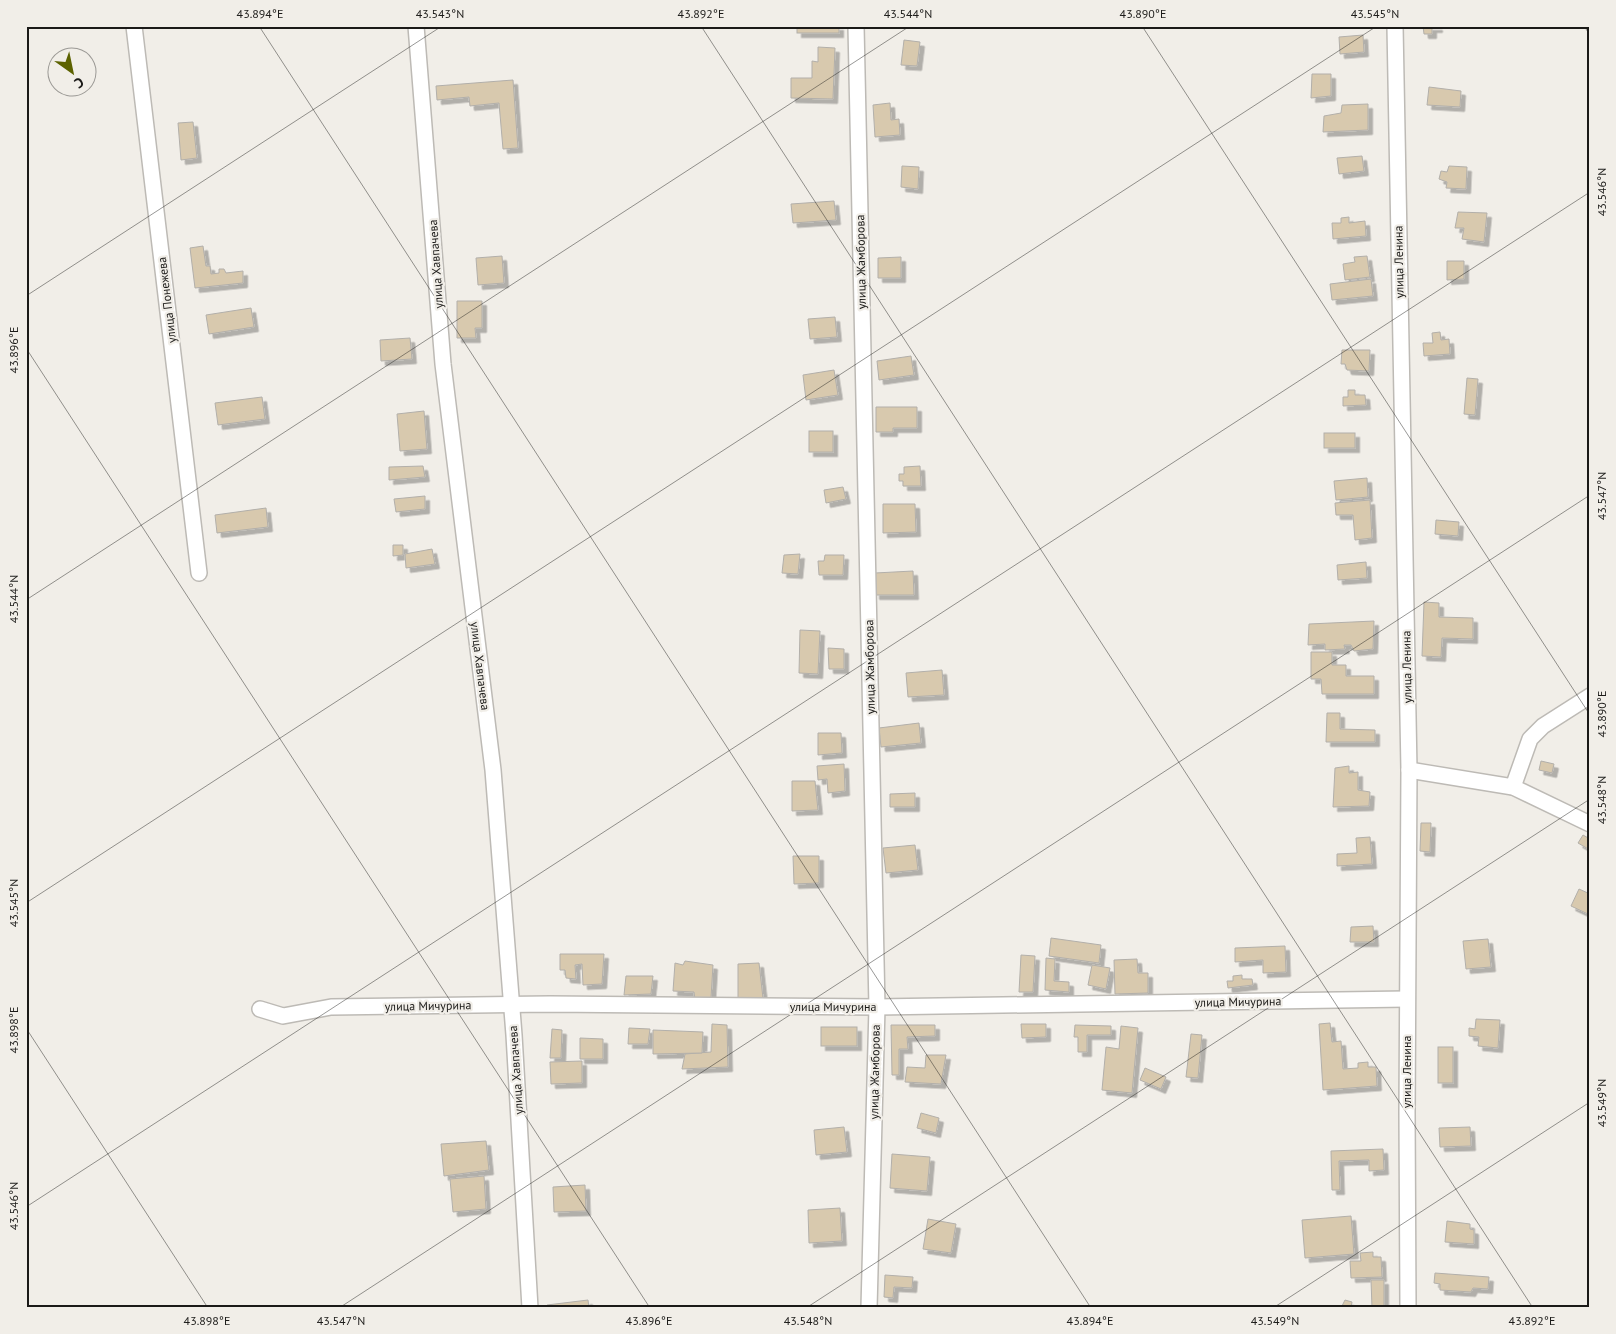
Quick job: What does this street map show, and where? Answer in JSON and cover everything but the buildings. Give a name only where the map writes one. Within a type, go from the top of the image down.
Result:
[{"type":"street","name":"улица Понежева","points":[[134,26],[199,573]]},
{"type":"street","name":"улица Хавпачева","points":[[416,26],[443,364],[493,770],[511,1005],[530,1308]]},
{"type":"street","name":"улица Жамборова","points":[[856,26],[877,1007],[870,1308]]},
{"type":"street","name":"улица Ленина","points":[[1395,26],[1409,770],[1407,999],[1408,1308]]},
{"type":"street","points":[[1513,787],[1530,739],[1543,726],[1590,696]]},
{"type":"street","points":[[1409,770],[1513,787],[1590,824]]},
{"type":"street","name":"улица Мичурина","points":[[260,1009],[283,1016],[331,1007],[511,1005],[877,1007],[1407,999]]}]
